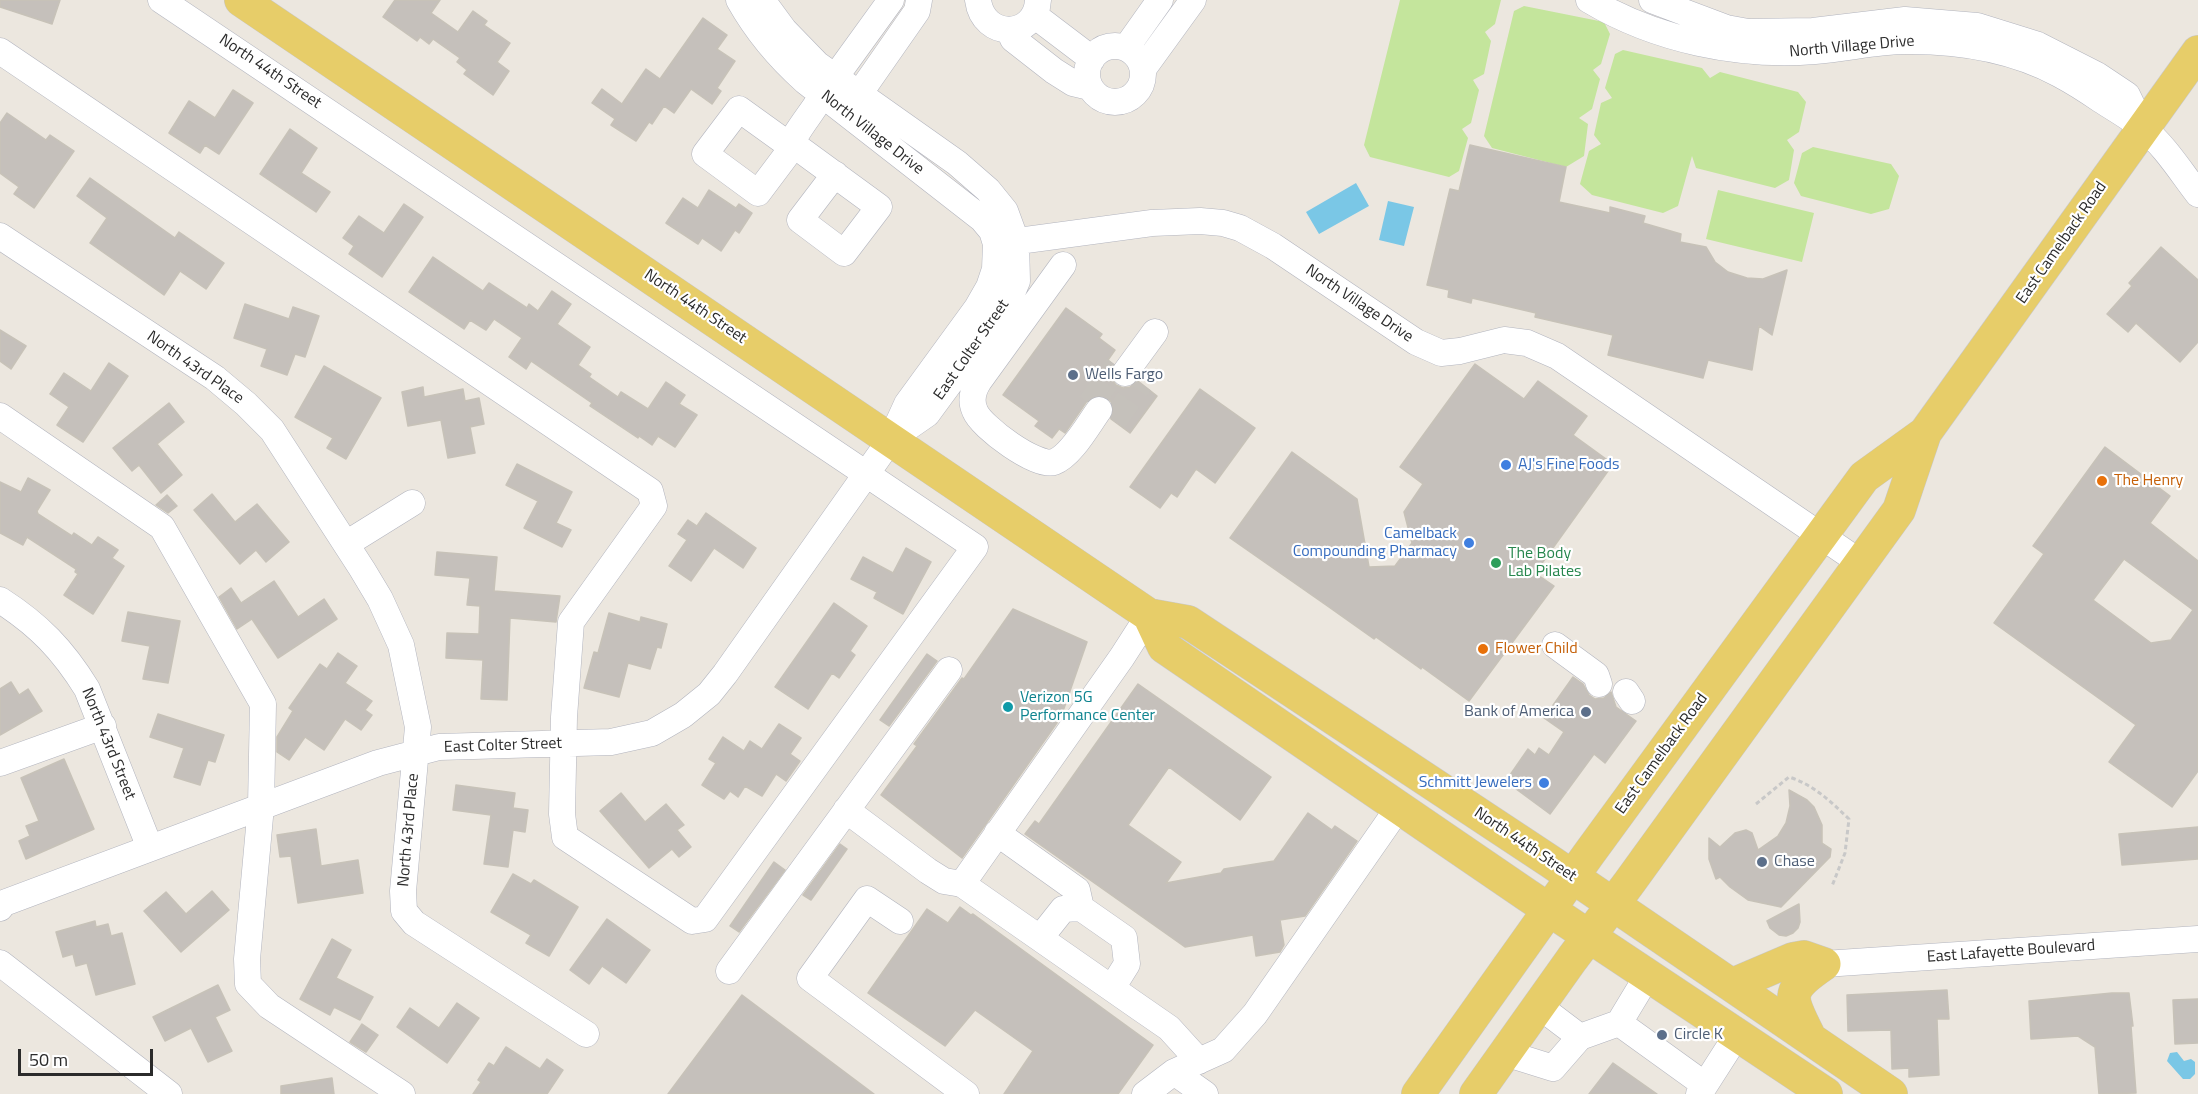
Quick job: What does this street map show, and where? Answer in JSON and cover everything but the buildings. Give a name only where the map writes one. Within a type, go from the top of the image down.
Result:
[{"type":"main road","name":"North 44th Street","points":[[241,0],[1149,615],[1188,622],[1572,876],[1891,1094]]},
{"type":"main road","name":"East Camelback Road","points":[[1476,1094],[1899,510],[1925,433],[2198,52]]},
{"type":"main road","name":"East Camelback Road","points":[[1418,1094],[1572,876],[1864,477],[1925,433]]},
{"type":"main road","points":[[1149,615],[1164,647],[1826,1094]]},
{"type":"main road","points":[[1732,984],[1793,959],[1804,957],[1824,964]]},
{"type":"main road","points":[[1809,1038],[1795,1008],[1796,986],[1824,964]]},
{"type":"street","name":"North 44th Street","points":[[161,0],[975,547],[705,919],[692,921],[565,837],[562,814],[564,744]]},
{"type":"street","name":"North Village Drive","points":[[739,0],[761,35],[784,62],[829,86],[852,103],[957,163],[988,190],[1005,211],[1006,243],[1152,223],[1200,221],[1240,228],[1273,246],[1416,342],[1442,353],[1504,340],[1527,343],[1557,357],[1861,563]]},
{"type":"street","name":"North Village Drive","points":[[762,0],[829,86]]},
{"type":"street","points":[[835,174],[801,150],[789,146],[891,0]]},
{"type":"street","points":[[852,103],[917,10],[919,0]]},
{"type":"street","points":[[978,0],[983,17],[999,29],[1019,28],[1028,22],[1036,7],[1092,58]]},
{"type":"street","points":[[1126,48],[1160,0]]},
{"type":"street","points":[[1143,69],[1193,0]]},
{"type":"street","name":"North Village Drive","points":[[1589,0],[1621,17],[1653,30],[1703,32]]},
{"type":"street","name":"North Village Drive","points":[[1652,0],[1703,32],[1742,50],[1779,54],[1908,41],[1956,43],[2008,54],[2076,83],[2143,128],[2174,162],[2198,194]]},
{"type":"street","points":[[1009,30],[1013,39],[1054,71],[1073,83],[1090,87]]},
{"type":"street","points":[[1107,47],[1126,48],[1140,60],[1144,79],[1140,88],[1128,100],[1119,103],[1102,99],[1090,87],[1087,77],[1092,58],[1107,47]]},
{"type":"street","points":[[0,51],[650,491],[654,506],[571,622],[564,744]]},
{"type":"street","name":"North 43rd Place","points":[[0,236],[215,378],[272,430],[380,599],[401,645],[418,727],[403,891],[404,910],[414,923],[586,1034]]},
{"type":"street","name":"East Colter Street","points":[[0,908],[4,903],[378,763],[439,747],[611,742],[652,733],[684,715],[709,694],[732,665],[891,439],[927,414],[1007,305],[1017,281],[1006,243]]},
{"type":"street","points":[[1063,265],[972,391],[973,409],[979,420],[1023,453],[1051,464],[1064,458],[1102,413]]},
{"type":"street","points":[[1129,375],[1148,342]]},
{"type":"street","points":[[0,416],[162,528],[263,704],[261,806],[247,959],[248,984],[269,1006],[402,1094]]},
{"type":"street","points":[[346,544],[412,503]]},
{"type":"street","name":"North 43rd Street","points":[[0,600],[37,626],[57,646],[87,689],[150,848]]},
{"type":"street","points":[[962,884],[1122,657],[1149,615]]},
{"type":"street","points":[[1555,645],[1600,678]]},
{"type":"street","points":[[729,971],[949,670]]},
{"type":"street","points":[[0,763],[103,726]]},
{"type":"street","points":[[1145,1094],[1174,1072],[1223,1050],[1255,1014],[1399,807]]},
{"type":"street","points":[[846,810],[928,872],[944,881],[962,884],[1169,1028],[1199,1061]]},
{"type":"street","points":[[998,833],[1077,890],[1081,908]]},
{"type":"street","points":[[900,921],[867,899],[810,978],[966,1094]]},
{"type":"street","points":[[1040,938],[1063,909],[1081,908],[1124,938],[1127,964],[1112,988]]},
{"type":"street","name":"East Lafayette Boulevard","points":[[1824,964],[2198,939]]},
{"type":"street","points":[[0,963],[169,1094]]},
{"type":"street","points":[[1505,1053],[1553,1068],[1580,1037],[1619,1023],[1648,975]]},
{"type":"street","points":[[1539,1006],[1580,1037]]},
{"type":"street","points":[[1619,1023],[1702,1089],[1737,1035]]},
{"type":"street","points":[[1174,1072],[1205,1094]]},
{"type":"path","points":[[1756,804],[1789,777],[1804,782],[1822,793],[1849,819],[1845,853],[1832,886]]},
{"type":"green space","points":[[1400,0],[1501,0],[1495,24],[1485,32],[1491,41],[1484,74],[1473,80],[1479,90],[1471,123],[1462,129],[1468,138],[1459,171],[1449,177],[1370,157],[1364,145]]},
{"type":"green space","points":[[1524,6],[1604,22],[1610,34],[1601,64],[1593,70],[1600,79],[1592,109],[1579,118],[1588,124],[1584,156],[1566,167],[1492,148],[1484,136],[1514,11]]},
{"type":"green space","points":[[1623,50],[1702,68],[1710,78],[1720,72],[1798,92],[1806,102],[1799,132],[1787,140],[1794,150],[1789,180],[1775,188],[1696,168],[1692,156],[1678,206],[1663,213],[1592,195],[1580,184],[1589,151],[1601,144],[1594,135],[1601,103],[1612,98],[1605,88],[1615,54]]},
{"type":"green space","points":[[1813,147],[1891,164],[1899,176],[1889,209],[1871,214],[1801,196],[1794,183],[1802,153]]},
{"type":"green space","points":[[1718,190],[1814,213],[1802,262],[1706,239]]},
{"type":"water","points":[[1356,183],[1369,206],[1319,234],[1306,212]]},
{"type":"water","points":[[1388,201],[1414,207],[1404,246],[1379,240]]},
{"type":"water","points":[[2177,1052],[2184,1061],[2191,1059],[2195,1062],[2195,1074],[2190,1079],[2183,1079],[2167,1061],[2170,1053]]},
{"type":"tunnel","points":[[1090,404],[1117,366]]},
{"type":"tunnel","points":[[1114,421],[1140,383]]},
{"type":"place","name":"Wells Fargo","points":[[1073,375]]},
{"type":"place","name":"AJ's Fine Foods","points":[[1506,465]]},
{"type":"place","name":"The Henry","points":[[2102,481]]},
{"type":"place","name":"Camelback Compounding Pharmacy","points":[[1469,543]]},
{"type":"place","name":"The Body Lab Pilates","points":[[1496,563]]},
{"type":"place","name":"Flower Child","points":[[1483,649]]},
{"type":"place","name":"Verizon 5G Performance Center","points":[[1008,707]]},
{"type":"place","name":"Bank of America","points":[[1586,712]]},
{"type":"place","name":"Schmitt Jewelers","points":[[1544,783]]},
{"type":"place","name":"Chase","points":[[1762,862]]},
{"type":"place","name":"Circle K","points":[[1662,1035]]}]
